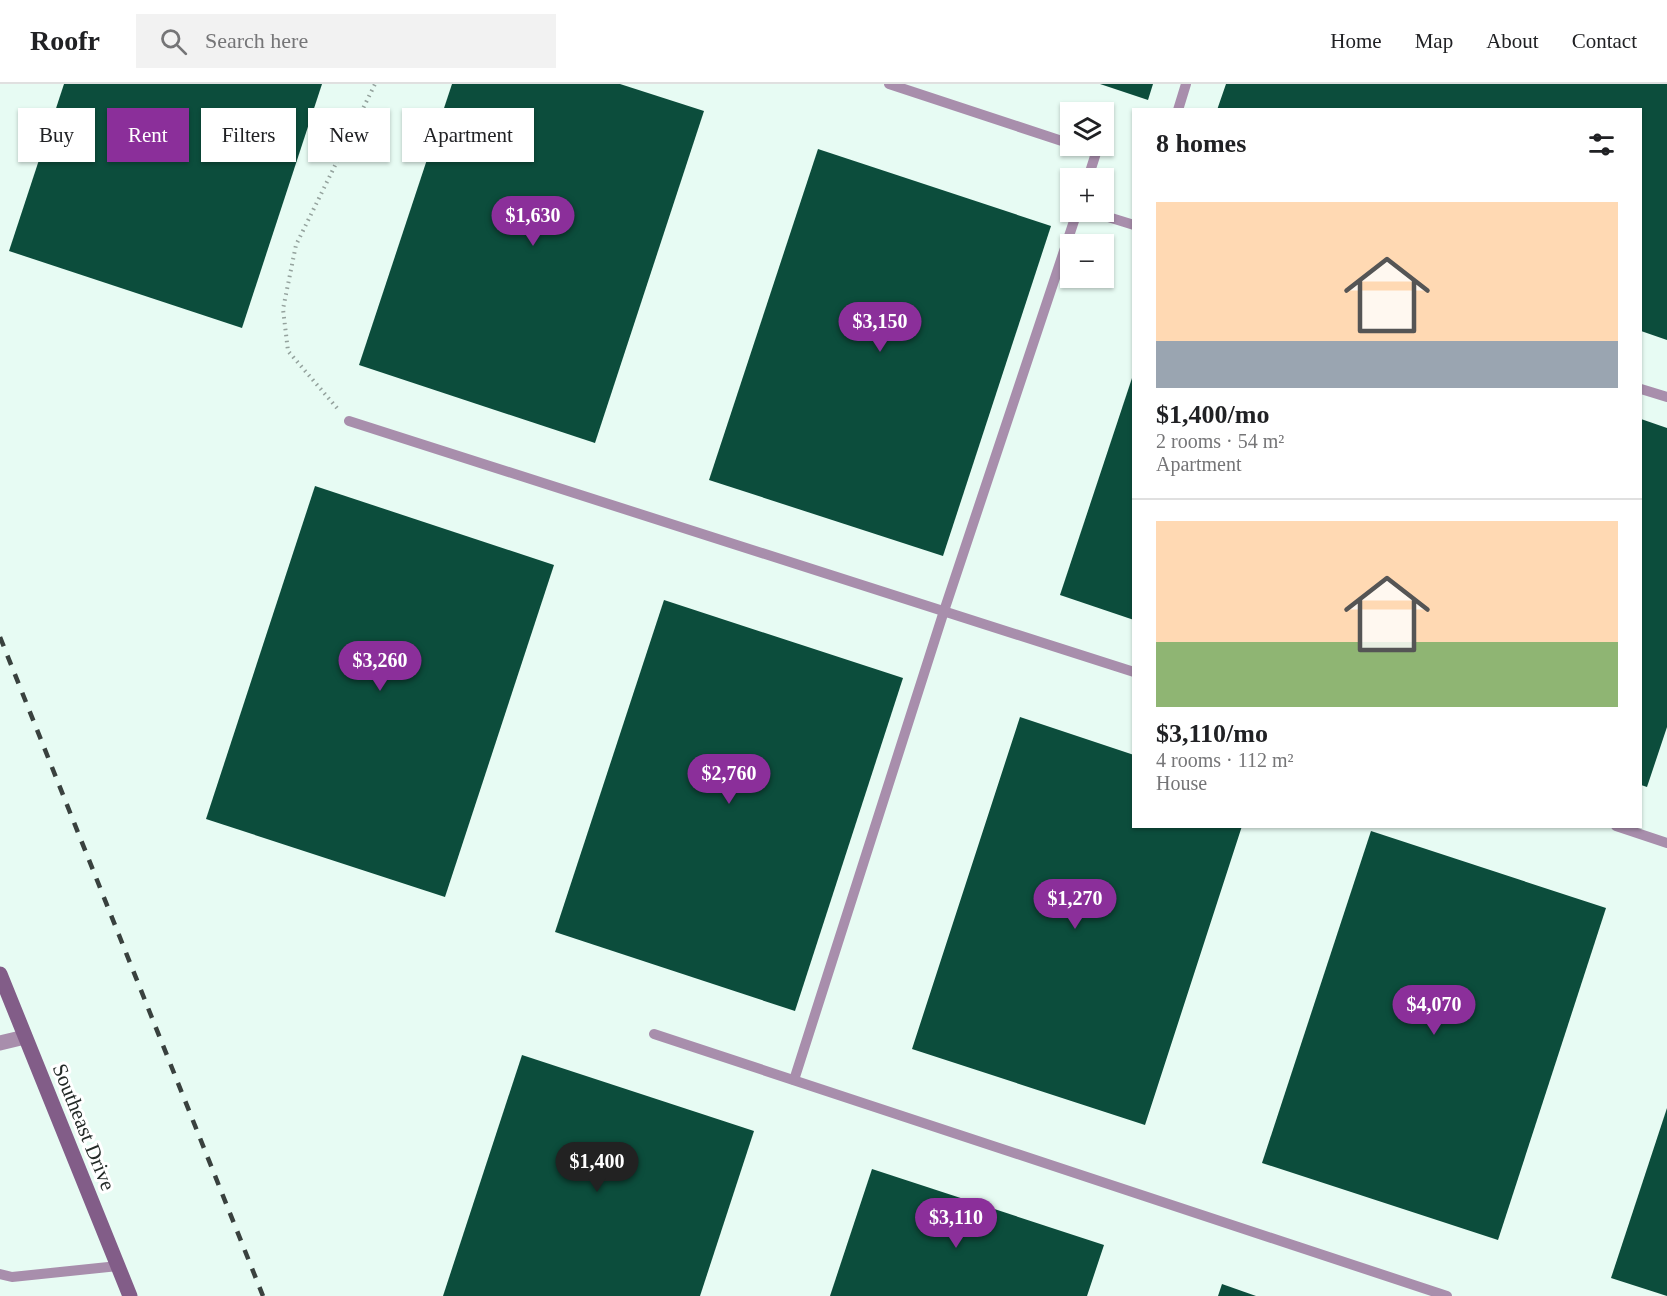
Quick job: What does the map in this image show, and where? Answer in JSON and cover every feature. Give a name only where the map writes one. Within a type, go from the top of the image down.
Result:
[{"type":"main road","name":"Southeast Drive","points":[[0,974],[130,1296]]},
{"type":"street","points":[[0,1043],[25,1036]]},
{"type":"lane","points":[[889,84],[1060,141]]},
{"type":"lane","points":[[1179,108],[1186,84]]},
{"type":"lane","points":[[1114,219],[1132,224]]},
{"type":"lane","points":[[794,1080],[944,611],[1074,222]]},
{"type":"lane","points":[[1642,389],[1667,397]]},
{"type":"lane","points":[[348,421],[1132,671]]},
{"type":"lane","points":[[1622,828],[1667,843]]},
{"type":"lane","points":[[654,1034],[1447,1296]]},
{"type":"lane","points":[[0,1274],[12,1277],[118,1266]]},
{"type":"path","points":[[348,421],[288,351],[283,309],[296,244],[375,84]]},
{"type":"building","points":[[64,84],[322,84],[314,108],[308,108],[308,127],[242,328],[9,251],[38,162],[95,162],[95,108],[56,108]]},
{"type":"building","points":[[452,84],[620,84],[704,111],[595,443],[359,365],[426,162],[534,162],[534,108],[444,108]]},
{"type":"building","points":[[1100,84],[1153,84],[1148,100]]},
{"type":"building","points":[[1226,84],[1667,84],[1667,340],[1642,331],[1642,108],[1218,108]]},
{"type":"building","points":[[818,149],[1051,226],[943,556],[709,480]]},
{"type":"building","points":[[1132,378],[1132,619],[1060,595]]},
{"type":"building","points":[[1642,419],[1667,428],[1667,727],[1647,787],[1642,785]]},
{"type":"building","points":[[315,486],[554,565],[445,897],[206,819]]},
{"type":"building","points":[[664,600],[903,678],[795,1011],[555,932]]},
{"type":"building","points":[[1020,717],[1132,754],[1132,828],[1241,828],[1145,1125],[912,1049]]},
{"type":"building","points":[[1371,831],[1606,908],[1498,1240],[1262,1163]]},
{"type":"building","points":[[522,1055],[754,1131],[700,1296],[443,1296]]},
{"type":"building","points":[[1667,1108],[1667,1296],[1611,1278]]},
{"type":"building","points":[[872,1169],[1104,1245],[1087,1296],[830,1296]]},
{"type":"building","points":[[1222,1284],[1256,1296],[1218,1296]]},
{"type":"railway","points":[[0,637],[263,1296]]}]
